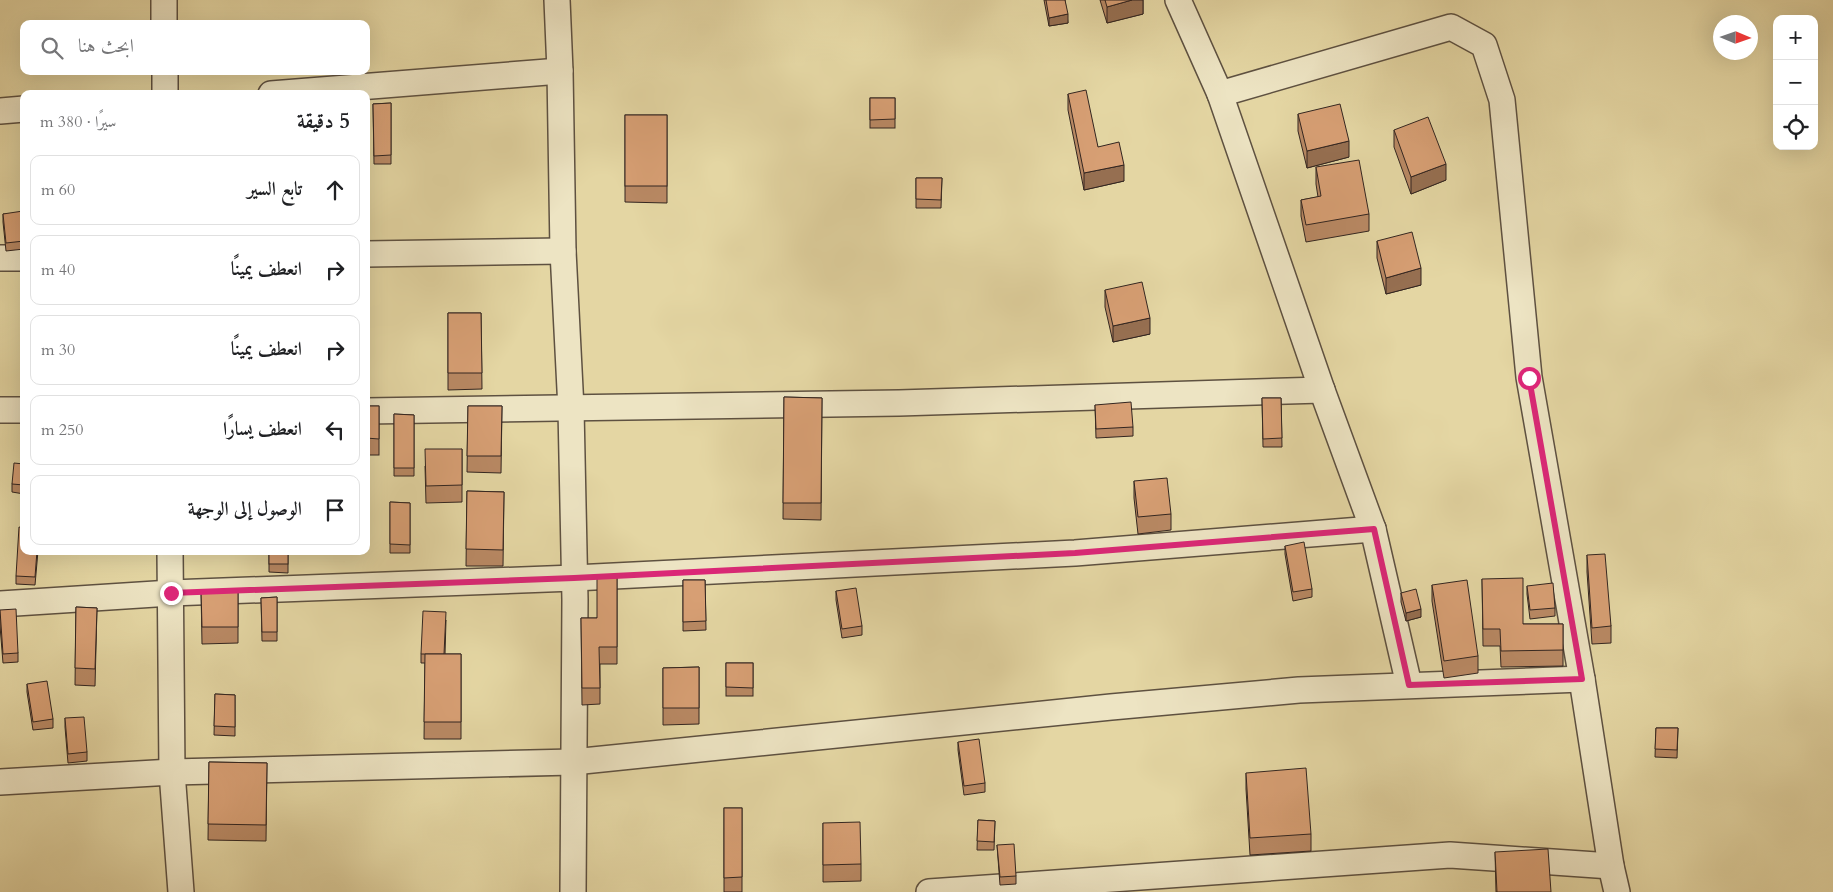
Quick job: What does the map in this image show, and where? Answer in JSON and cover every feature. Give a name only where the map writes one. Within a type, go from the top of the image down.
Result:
[{"type":"street","points":[[164,0],[164,20]]},
{"type":"street","points":[[557,0],[563,251],[571,409],[574,578],[573,892]]},
{"type":"street","points":[[1178,0],[1220,94],[1322,390],[1374,529],[1409,685]]},
{"type":"street","points":[[1220,94],[1452,28],[1484,45],[1502,100],[1529,378],[1582,679],[1611,866],[1617,892]]},
{"type":"street","points":[[321,90],[560,71]]},
{"type":"street","points":[[165,75],[165,90]]},
{"type":"street","points":[[0,110],[20,109]]},
{"type":"street","points":[[370,254],[563,251]]},
{"type":"street","points":[[0,258],[20,258]]},
{"type":"street","points":[[370,410],[571,409],[899,403],[1322,390]]},
{"type":"street","points":[[0,410],[20,410]]},
{"type":"street","points":[[0,604],[171,593],[574,578],[1075,553],[1374,529]]},
{"type":"street","points":[[170,555],[172,772],[181,892]]},
{"type":"street","points":[[0,782],[172,772],[573,762],[1111,707],[1299,690],[1582,679]]},
{"type":"street","points":[[928,892],[1450,854],[1611,866]]},
{"type":"building","points":[[1046,0],[1065,0],[1068,14],[1049,18]]},
{"type":"building","points":[[1105,0],[1132,0],[1107,7]]},
{"type":"building","points":[[1086,90],[1098,147],[1119,142],[1124,165],[1084,173],[1068,94]]},
{"type":"building","points":[[870,98],[895,98],[895,119],[870,120]]},
{"type":"building","points":[[391,103],[391,155],[374,156],[373,104]]},
{"type":"building","points":[[1340,104],[1349,141],[1307,151],[1298,114]]},
{"type":"building","points":[[625,115],[667,115],[667,186],[625,186]]},
{"type":"building","points":[[1428,117],[1446,164],[1411,177],[1394,130]]},
{"type":"building","points":[[1359,160],[1369,214],[1306,225],[1301,200],[1321,196],[1316,167]]},
{"type":"building","points":[[916,178],[942,178],[941,200],[916,199]]},
{"type":"building","points":[[20,211],[20,241],[6,243],[3,214]]},
{"type":"building","points":[[1412,232],[1421,268],[1386,278],[1377,241]]},
{"type":"building","points":[[1142,282],[1150,318],[1113,326],[1105,290]]},
{"type":"building","points":[[448,313],[481,313],[482,373],[448,373]]},
{"type":"building","points":[[784,397],[822,398],[821,503],[783,503]]},
{"type":"building","points":[[1262,398],[1281,398],[1282,438],[1263,439]]},
{"type":"building","points":[[1131,402],[1133,427],[1096,429],[1095,405]]},
{"type":"building","points":[[370,406],[379,406],[379,439],[370,438]]},
{"type":"building","points":[[468,406],[502,406],[501,456],[467,456]]},
{"type":"building","points":[[394,414],[414,415],[414,468],[394,468]]},
{"type":"building","points":[[425,449],[462,449],[462,485],[426,486]]},
{"type":"building","points":[[14,463],[20,464],[20,485],[12,484]]},
{"type":"building","points":[[1167,478],[1171,514],[1138,517],[1134,481]]},
{"type":"building","points":[[467,491],[504,492],[503,550],[466,549]]},
{"type":"building","points":[[390,502],[410,503],[410,545],[390,544]]},
{"type":"building","points":[[19,527],[20,555],[37,555],[35,577],[16,576]]},
{"type":"building","points":[[1304,542],[1312,589],[1293,592],[1285,546]]},
{"type":"building","points":[[1605,554],[1611,626],[1592,628],[1587,555]]},
{"type":"building","points":[[269,555],[288,555],[288,564],[269,564]]},
{"type":"building","points":[[617,575],[617,647],[599,647],[600,688],[582,688],[581,618],[597,618],[597,576]]},
{"type":"building","points":[[1523,578],[1523,624],[1563,624],[1563,650],[1501,651],[1500,629],[1483,629],[1482,579]]},
{"type":"building","points":[[683,580],[705,580],[706,621],[683,622]]},
{"type":"building","points":[[1467,580],[1478,656],[1444,661],[1432,585]]},
{"type":"building","points":[[1553,583],[1555,608],[1530,610],[1527,586]]},
{"type":"building","points":[[856,588],[862,626],[842,629],[836,591]]},
{"type":"building","points":[[238,589],[238,627],[202,627],[201,590]]},
{"type":"building","points":[[1416,589],[1421,609],[1406,613],[1401,593]]},
{"type":"building","points":[[277,597],[277,632],[262,632],[261,598]]},
{"type":"building","points":[[76,607],[97,608],[95,669],[75,668]]},
{"type":"building","points":[[16,609],[18,653],[3,654],[0,610]]},
{"type":"building","points":[[423,611],[446,612],[444,654],[421,654]]},
{"type":"building","points":[[425,654],[461,654],[461,722],[424,722]]},
{"type":"building","points":[[726,663],[753,663],[753,688],[726,687]]},
{"type":"building","points":[[699,667],[699,708],[663,708],[663,668]]},
{"type":"building","points":[[47,681],[53,719],[33,722],[27,684]]},
{"type":"building","points":[[215,694],[235,695],[235,727],[214,726]]},
{"type":"building","points":[[84,717],[87,752],[68,754],[65,718]]},
{"type":"building","points":[[1656,728],[1678,728],[1677,750],[1655,749]]},
{"type":"building","points":[[979,739],[985,783],[964,786],[958,742]]},
{"type":"building","points":[[209,762],[267,763],[266,825],[208,824]]},
{"type":"building","points":[[1306,768],[1311,834],[1250,838],[1246,773]]},
{"type":"building","points":[[724,808],[742,808],[742,877],[724,878]]},
{"type":"building","points":[[978,820],[995,821],[994,842],[977,841]]},
{"type":"building","points":[[860,822],[861,864],[823,865],[823,823]]},
{"type":"building","points":[[1014,844],[1016,876],[1000,877],[997,845]]},
{"type":"building","points":[[1548,849],[1551,892],[1497,892],[1495,852]]},
{"type":"route","points":[[171,593],[574,578],[1075,553],[1374,529],[1409,685],[1582,679],[1529,378]]}]
